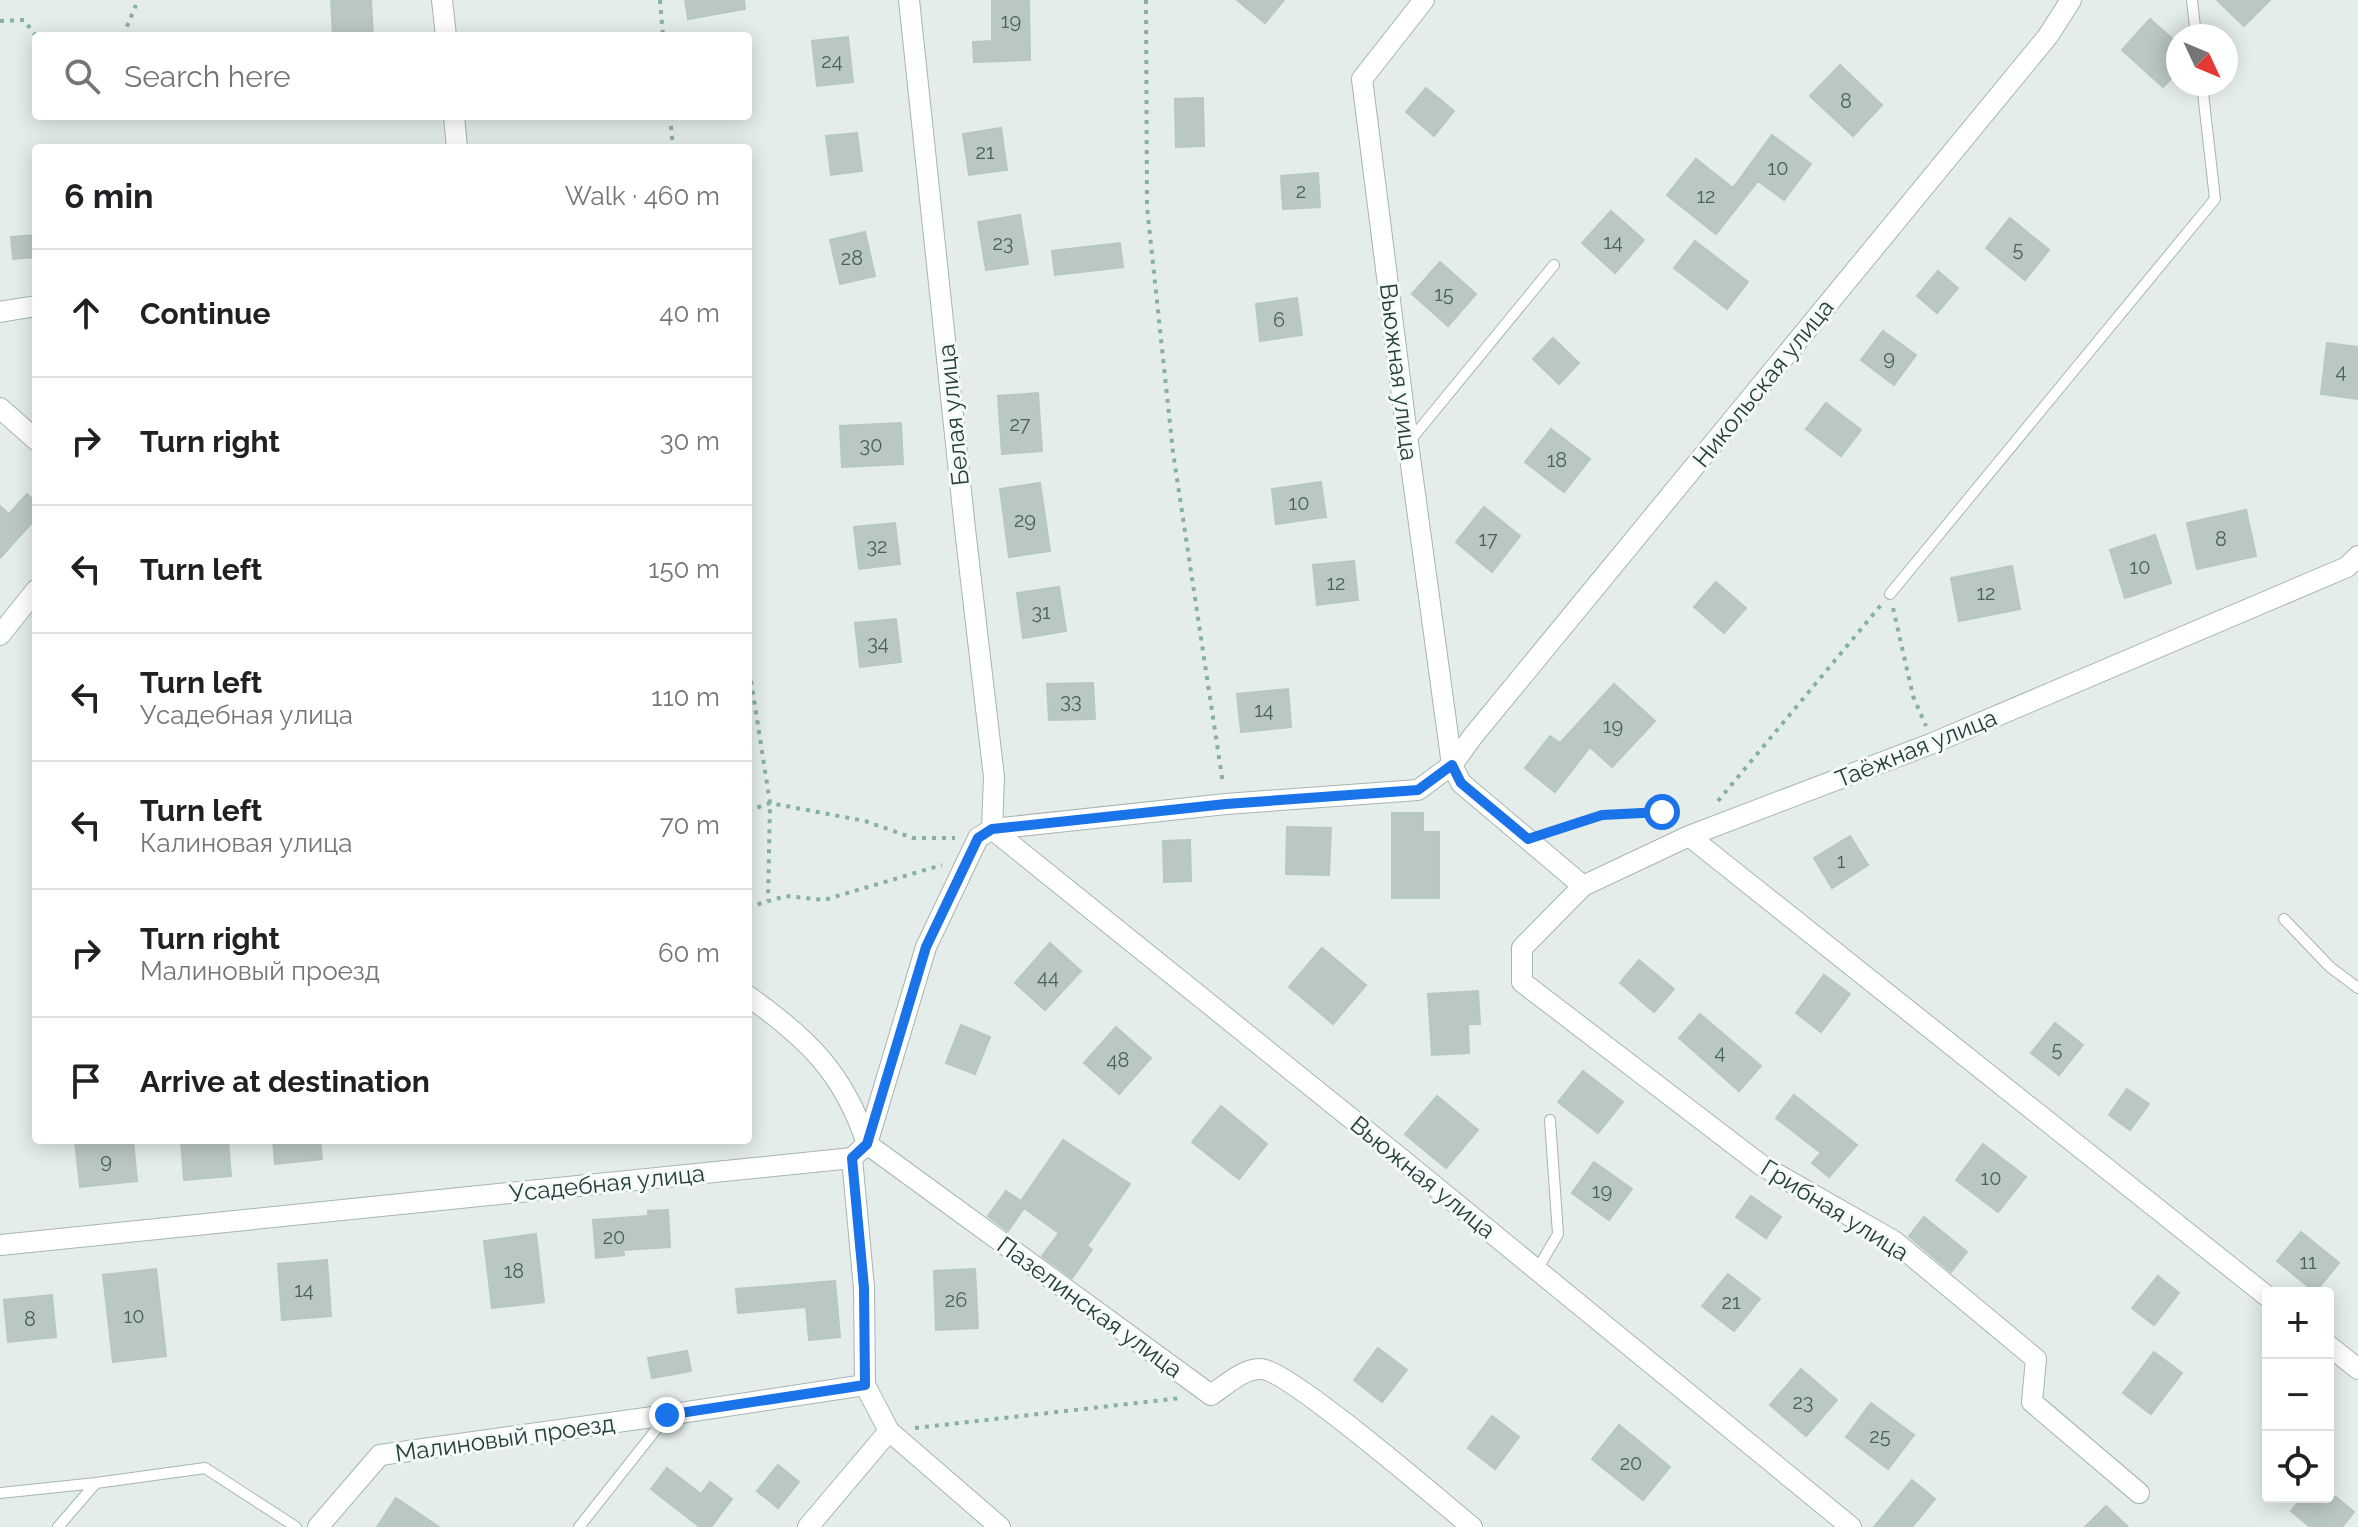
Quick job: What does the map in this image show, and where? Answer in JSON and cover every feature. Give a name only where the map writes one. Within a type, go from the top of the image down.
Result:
[{"type":"street","points":[[442,0],[446,32]]},
{"type":"street","name":"Белая улица","points":[[909,0],[994,777],[985,834]]},
{"type":"street","name":"Вьюжная улица","points":[[1424,0],[1362,79],[1452,765]]},
{"type":"street","name":"Никольская улица","points":[[985,834],[1226,804],[1418,790],[1452,765],[2048,36],[2071,0]]},
{"type":"street","points":[[454,120],[457,144]]},
{"type":"street","points":[[0,312],[32,307]]},
{"type":"street","points":[[0,408],[32,436]]},
{"type":"street","name":"Таёжная улица","points":[[1522,982],[1522,948],[1583,886],[1689,836],[1933,743],[2347,567],[2358,556]]},
{"type":"street","points":[[0,635],[32,595]]},
{"type":"street","points":[[1452,765],[1461,783],[1583,886]]},
{"type":"street","points":[[859,1151],[926,947],[968,858],[985,834]]},
{"type":"street","name":"Вьюжная улица","points":[[985,834],[1537,1270],[1851,1527]]},
{"type":"street","points":[[1689,836],[2262,1292]]},
{"type":"street","name":"Грибная улица","points":[[1522,982],[1761,1165],[1894,1241],[2036,1359],[2032,1402],[2139,1493]]},
{"type":"street","points":[[752,999],[776,1016],[831,1069],[857,1113],[865,1385],[889,1431],[1000,1527]]},
{"type":"street","name":"Усадебная улица","points":[[0,1245],[859,1151]]},
{"type":"street","name":"Пазелинская улица","points":[[859,1151],[1211,1395]]},
{"type":"street","points":[[2334,1350],[2358,1369]]},
{"type":"street","points":[[1211,1395],[1247,1372],[1261,1368],[1278,1375],[1337,1417],[1472,1527]]},
{"type":"street","name":"Малиновый проезд","points":[[318,1527],[380,1455],[865,1385]]},
{"type":"street","points":[[808,1527],[889,1431]]},
{"type":"lane","points":[[2192,0],[2195,24]]},
{"type":"lane","points":[[1890,594],[2215,199],[2203,96]]},
{"type":"lane","points":[[1408,443],[1554,265]]},
{"type":"lane","points":[[2284,919],[2330,967],[2358,988]]},
{"type":"lane","points":[[1537,1270],[1558,1234],[1550,1120]]},
{"type":"lane","points":[[579,1527],[667,1415]]},
{"type":"lane","points":[[0,1493],[205,1468],[296,1527]]},
{"type":"lane","points":[[58,1527],[96,1483]]},
{"type":"path","points":[[660,0],[663,32]]},
{"type":"path","points":[[1146,0],[1147,207],[1173,452],[1226,804]]},
{"type":"path","points":[[125,32],[136,5]]},
{"type":"path","points":[[0,21],[24,20],[33,32]]},
{"type":"path","points":[[670,120],[673,144]]},
{"type":"path","points":[[1890,594],[1913,696],[1933,743]]},
{"type":"path","points":[[1528,839],[1602,815],[1662,812],[1689,836],[1890,594]]},
{"type":"path","points":[[752,687],[770,803],[768,901]]},
{"type":"path","points":[[752,810],[770,803],[865,821],[913,838],[985,834]]},
{"type":"path","points":[[752,906],[786,896],[824,900],[968,858]]},
{"type":"path","points":[[889,1431],[1211,1395]]},
{"type":"building","points":[[331,0],[371,0],[373,32],[333,32]]},
{"type":"building","points":[[685,0],[744,0],[745,9],[688,19]]},
{"type":"building","points":[[992,0],[1029,0],[1030,60],[974,62],[973,42],[992,41]]},
{"type":"building","points":[[1237,0],[1284,0],[1265,23]]},
{"type":"building","points":[[2217,0],[2270,0],[2244,26]]},
{"type":"building","points":[[2150,19],[2166,33],[2166,84],[2163,87],[2122,50]]},
{"type":"building","points":[[848,37],[853,82],[817,86],[812,41]]},
{"type":"building","points":[[1840,65],[1882,105],[1853,136],[1810,96]]},
{"type":"building","points":[[1426,88],[1454,111],[1434,136],[1406,112]]},
{"type":"building","points":[[1203,98],[1204,146],[1176,147],[1175,99]]},
{"type":"building","points":[[1001,128],[1007,170],[969,175],[963,134]]},
{"type":"building","points":[[857,133],[862,171],[831,175],[826,136]]},
{"type":"building","points":[[1772,135],[1811,164],[1784,200],[1758,181],[1716,234],[1667,195],[1696,159],[1733,188]]},
{"type":"building","points":[[1318,173],[1320,207],[1283,209],[1281,176]]},
{"type":"building","points":[[1611,211],[1644,240],[1615,273],[1582,243]]},
{"type":"building","points":[[1020,215],[1028,264],[986,270],[978,222]]},
{"type":"building","points":[[2010,218],[2049,250],[2025,280],[1986,248]]},
{"type":"building","points":[[865,232],[875,276],[840,284],[830,240]]},
{"type":"building","points":[[32,235],[32,257],[13,259],[11,237]]},
{"type":"building","points":[[1695,241],[1748,282],[1727,309],[1674,268]]},
{"type":"building","points":[[1120,243],[1123,267],[1055,275],[1052,251]]},
{"type":"building","points":[[1440,262],[1476,294],[1448,326],[1412,294]]},
{"type":"building","points":[[1938,271],[1958,288],[1937,313],[1917,296]]},
{"type":"building","points":[[1297,298],[1302,335],[1260,341],[1256,304]]},
{"type":"building","points":[[1883,331],[1916,355],[1894,385],[1861,360]]},
{"type":"building","points":[[1553,338],[1579,363],[1559,384],[1533,359]]},
{"type":"building","points":[[2327,343],[2358,347],[2358,399],[2321,394]]},
{"type":"building","points":[[1038,393],[1042,451],[1002,454],[998,396]]},
{"type":"building","points":[[1826,403],[1861,430],[1841,456],[1806,429]]},
{"type":"building","points":[[901,423],[903,464],[842,467],[840,426]]},
{"type":"building","points":[[1551,429],[1590,459],[1564,492],[1525,462]]},
{"type":"building","points":[[1321,482],[1326,517],[1276,524],[1272,489]]},
{"type":"building","points":[[1040,483],[1050,551],[1009,557],[1000,489]]},
{"type":"building","points":[[27,494],[32,499],[32,522],[0,558],[0,506],[9,514]]},
{"type":"building","points":[[1484,507],[1520,536],[1492,572],[1456,542]]},
{"type":"building","points":[[2246,510],[2256,556],[2197,569],[2187,523]]},
{"type":"building","points":[[895,523],[900,564],[859,569],[854,527]]},
{"type":"building","points":[[2155,535],[2171,583],[2125,598],[2110,550]]},
{"type":"building","points":[[1354,561],[1358,600],[1317,605],[1313,565]]},
{"type":"building","points":[[2012,566],[2020,609],[1959,621],[1951,578]]},
{"type":"building","points":[[1716,582],[1746,608],[1724,633],[1694,607]]},
{"type":"building","points":[[1059,587],[1066,631],[1023,638],[1017,593]]},
{"type":"building","points":[[896,619],[901,662],[860,667],[855,623]]},
{"type":"building","points":[[1093,683],[1095,719],[1049,720],[1047,684]]},
{"type":"building","points":[[1614,684],[1655,721],[1612,767],[1590,747],[1555,792],[1525,768],[1550,736],[1560,743]]},
{"type":"building","points":[[1288,689],[1291,727],[1241,732],[1237,694]]},
{"type":"building","points":[[1392,813],[1423,813],[1423,832],[1439,832],[1439,898],[1392,898]]},
{"type":"building","points":[[1287,827],[1331,828],[1329,875],[1286,874]]},
{"type":"building","points":[[1850,836],[1868,865],[1832,888],[1814,858]]},
{"type":"building","points":[[1190,840],[1191,881],[1164,882],[1163,841]]},
{"type":"building","points":[[1050,943],[1081,971],[1045,1010],[1015,983]]},
{"type":"building","points":[[1322,948],[1366,985],[1333,1024],[1289,987]]},
{"type":"building","points":[[1639,960],[1674,989],[1654,1012],[1620,983]]},
{"type":"building","points":[[1824,975],[1850,994],[1821,1032],[1796,1013]]},
{"type":"building","points":[[1478,991],[1480,1024],[1468,1024],[1469,1053],[1432,1055],[1428,994]]},
{"type":"building","points":[[1700,1014],[1761,1066],[1739,1091],[1679,1038]]},
{"type":"building","points":[[2055,1023],[2083,1045],[2059,1075],[2031,1053]]},
{"type":"building","points":[[961,1025],[990,1037],[975,1074],[946,1063]]},
{"type":"building","points":[[1116,1027],[1151,1058],[1119,1094],[1084,1063]]},
{"type":"building","points":[[1583,1071],[1623,1102],[1598,1133],[1558,1102]]},
{"type":"building","points":[[2127,1089],[2149,1104],[2130,1130],[2109,1115]]},
{"type":"building","points":[[1794,1095],[1857,1145],[1829,1177],[1812,1163],[1821,1153],[1776,1118]]},
{"type":"building","points":[[1437,1096],[1478,1130],[1446,1168],[1405,1134]]},
{"type":"building","points":[[1221,1106],[1267,1144],[1239,1179],[1192,1142]]},
{"type":"building","points":[[1063,1140],[1130,1184],[1087,1246],[1092,1250],[1072,1278],[1042,1256],[1059,1233],[1024,1208],[1008,1231],[988,1216],[1006,1191],[1021,1201]]},
{"type":"building","points":[[75,1144],[133,1144],[137,1181],[80,1187]]},
{"type":"building","points":[[181,1144],[228,1144],[231,1176],[184,1180]]},
{"type":"building","points":[[273,1144],[320,1144],[322,1159],[275,1164]]},
{"type":"building","points":[[1983,1144],[2026,1177],[1998,1212],[1956,1180]]},
{"type":"building","points":[[1594,1162],[1632,1189],[1609,1220],[1572,1193]]},
{"type":"building","points":[[1751,1196],[1781,1217],[1766,1238],[1736,1217]]},
{"type":"building","points":[[668,1210],[670,1247],[623,1250],[624,1255],[596,1258],[593,1220],[648,1216],[648,1211]]},
{"type":"building","points":[[1924,1217],[1967,1252],[1951,1272],[1909,1236]]},
{"type":"building","points":[[2301,1232],[2339,1263],[2319,1287],[2309,1287],[2277,1261]]},
{"type":"building","points":[[536,1234],[544,1302],[492,1308],[484,1241]]},
{"type":"building","points":[[327,1260],[331,1316],[282,1320],[278,1264]]},
{"type":"building","points":[[156,1269],[166,1356],[113,1362],[103,1275]]},
{"type":"building","points":[[975,1269],[978,1328],[936,1330],[934,1271]]},
{"type":"building","points":[[1728,1274],[1760,1299],[1734,1331],[1702,1306]]},
{"type":"building","points":[[2158,1276],[2179,1293],[2154,1325],[2132,1308]]},
{"type":"building","points":[[835,1281],[840,1337],[809,1340],[806,1307],[738,1313],[736,1289]]},
{"type":"building","points":[[52,1295],[56,1337],[8,1342],[4,1300]]},
{"type":"building","points":[[1378,1348],[1407,1370],[1382,1402],[1354,1380]]},
{"type":"building","points":[[687,1351],[691,1371],[652,1378],[648,1358]]},
{"type":"building","points":[[2154,1352],[2182,1373],[2151,1414],[2123,1393]]},
{"type":"building","points":[[1801,1369],[1837,1400],[1806,1436],[1770,1405]]},
{"type":"building","points":[[1871,1403],[1914,1435],[1888,1469],[1846,1437]]},
{"type":"building","points":[[1492,1416],[1519,1437],[1495,1469],[1468,1448]]},
{"type":"building","points":[[1619,1425],[1670,1467],[1643,1500],[1592,1459]]},
{"type":"building","points":[[778,1465],[799,1482],[778,1508],[757,1491]]},
{"type":"building","points":[[667,1468],[701,1494],[710,1482],[732,1499],[711,1527],[700,1527],[651,1489]]},
{"type":"building","points":[[1912,1480],[1935,1499],[1912,1527],[1874,1527]]},
{"type":"building","points":[[2336,1497],[2354,1512],[2342,1527],[2310,1527],[2291,1511],[2298,1503],[2334,1503]]},
{"type":"building","points":[[396,1498],[439,1527],[377,1527]]},
{"type":"building","points":[[2106,1506],[2128,1527],[2085,1527]]},
{"type":"route","points":[[667,1415],[865,1385],[864,1288],[852,1158],[867,1144],[926,947],[978,838],[992,829],[1226,804],[1418,790],[1452,765],[1461,783],[1528,839],[1602,815],[1662,812]]}]
